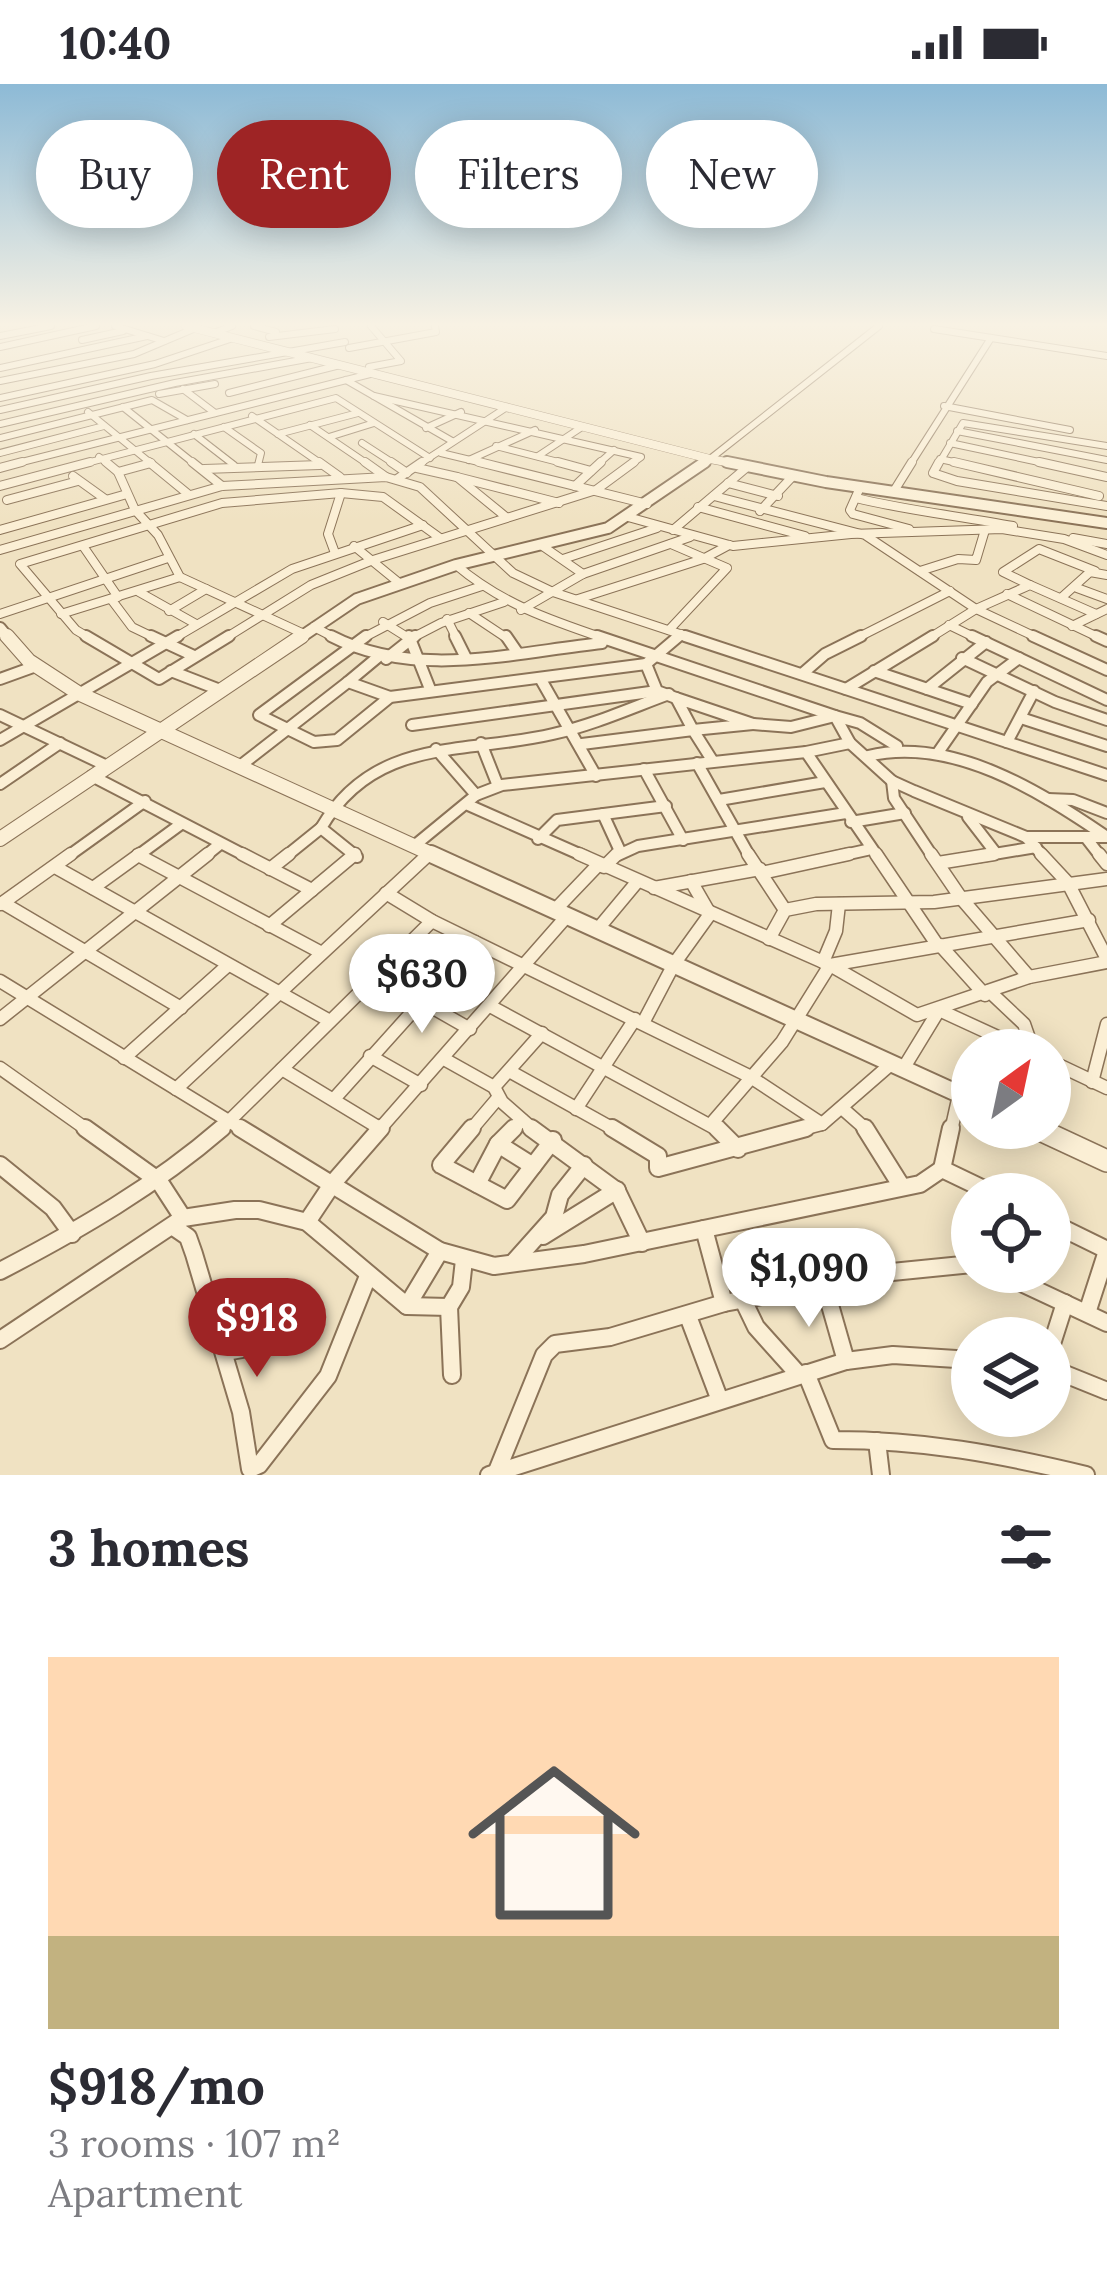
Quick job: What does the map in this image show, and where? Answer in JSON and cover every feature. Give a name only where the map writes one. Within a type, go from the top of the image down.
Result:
[{"type":"street","points":[[0,398],[31,391]]},
{"type":"street","points":[[67,391],[188,494]]},
{"type":"street","points":[[0,410],[84,391]]},
{"type":"street","points":[[147,391],[187,420]]},
{"type":"street","points":[[5,437],[123,407],[160,391]]},
{"type":"street","points":[[33,460],[5,437],[0,425],[111,397],[172,396],[169,392],[177,391]]},
{"type":"street","points":[[185,391],[215,413]]},
{"type":"street","points":[[227,391],[256,418],[340,477]]},
{"type":"street","points":[[230,393],[238,391]]},
{"type":"street","points":[[0,468],[303,391]]},
{"type":"street","points":[[28,522],[0,489],[361,391]]},
{"type":"street","points":[[366,391],[452,441]]},
{"type":"street","points":[[437,391],[858,492],[927,516],[987,519],[1064,539],[1107,544]]},
{"type":"street","points":[[2,834],[358,599],[398,582],[596,531],[628,517],[776,414],[796,391]]},
{"type":"street","points":[[894,491],[954,391]]},
{"type":"street","points":[[328,437],[444,393]]},
{"type":"street","points":[[374,396],[641,457]]},
{"type":"street","points":[[111,397],[222,486]]},
{"type":"street","points":[[336,398],[430,458]]},
{"type":"street","points":[[305,406],[323,419]]},
{"type":"street","points":[[944,406],[1070,430]]},
{"type":"street","points":[[0,550],[222,486],[397,476],[441,453],[507,407]]},
{"type":"street","points":[[426,428],[460,412]]},
{"type":"street","points":[[274,431],[358,413]]},
{"type":"street","points":[[274,431],[323,419]]},
{"type":"street","points":[[1097,500],[933,473],[960,424],[1107,446]]},
{"type":"street","points":[[310,425],[420,487],[513,573],[553,592],[1107,775]]},
{"type":"street","points":[[0,453],[104,426]]},
{"type":"street","points":[[224,427],[261,453]]},
{"type":"street","points":[[538,456],[582,427]]},
{"type":"street","points":[[469,460],[535,430]]},
{"type":"street","points":[[957,431],[1107,460]]},
{"type":"street","points":[[194,434],[234,465]]},
{"type":"street","points":[[346,447],[393,434]]},
{"type":"street","points":[[1028,446],[1038,434]]},
{"type":"street","points":[[950,442],[1107,479],[1084,518]]},
{"type":"street","points":[[362,443],[397,476]]},
{"type":"street","points":[[261,453],[292,444]]},
{"type":"street","points":[[562,463],[590,444]]},
{"type":"street","points":[[496,446],[591,471]]},
{"type":"street","points":[[440,538],[383,497],[341,493],[230,501],[20,564],[82,635],[159,679],[311,585],[373,560],[596,490],[656,446]]},
{"type":"street","points":[[87,448],[118,472],[135,509],[163,542],[180,577],[261,615],[382,658],[420,663],[610,642]]},
{"type":"street","points":[[575,486],[614,450]]},
{"type":"street","points":[[258,466],[261,453]]},
{"type":"street","points":[[441,453],[646,504]]},
{"type":"street","points":[[940,459],[1107,506]]},
{"type":"street","points":[[118,472],[152,463]]},
{"type":"street","points":[[204,469],[322,465]]},
{"type":"street","points":[[417,468],[559,503]]},
{"type":"street","points":[[673,530],[746,468]]},
{"type":"street","points":[[66,469],[105,499]]},
{"type":"street","points":[[480,495],[503,487],[521,473]]},
{"type":"street","points":[[457,477],[506,517]]},
{"type":"street","points":[[749,521],[792,477]]},
{"type":"street","points":[[275,480],[280,498]]},
{"type":"street","points":[[8,500],[78,481]]},
{"type":"street","points":[[537,496],[556,482]]},
{"type":"street","points":[[728,483],[778,496]]},
{"type":"street","points":[[42,490],[62,512]]},
{"type":"street","points":[[858,492],[894,491],[1107,523]]},
{"type":"street","points":[[858,492],[850,510],[853,514],[924,533]]},
{"type":"street","points":[[335,553],[328,534],[341,493]]},
{"type":"street","points":[[0,530],[127,494]]},
{"type":"street","points":[[714,496],[865,535],[976,609],[1107,670]]},
{"type":"street","points":[[408,511],[440,504]]},
{"type":"street","points":[[698,508],[811,538]]},
{"type":"street","points":[[628,517],[729,545],[865,535],[1028,531]]},
{"type":"street","points":[[0,740],[233,602],[335,553],[423,525]]},
{"type":"street","points":[[562,559],[660,526]]},
{"type":"street","points":[[920,571],[958,559],[976,560],[986,530]]},
{"type":"street","points":[[521,610],[584,574],[693,536]]},
{"type":"street","points":[[1064,539],[1107,555]]},
{"type":"street","points":[[482,586],[423,602],[388,620],[346,645],[260,715],[314,742],[337,740],[390,697],[651,660],[727,568],[671,544]]},
{"type":"street","points":[[542,545],[584,574]]},
{"type":"street","points":[[575,600],[703,560],[729,545]]},
{"type":"street","points":[[83,546],[105,578],[125,622],[194,656]]},
{"type":"street","points":[[354,546],[398,582]]},
{"type":"street","points":[[1057,556],[1088,548]]},
{"type":"street","points":[[1102,611],[1003,572],[1039,549],[1107,575]]},
{"type":"street","points":[[0,614],[168,558]]},
{"type":"street","points":[[456,565],[521,610],[651,660],[860,723],[898,746],[937,754],[1045,799],[1107,837]]},
{"type":"street","points":[[1061,598],[1095,571]]},
{"type":"street","points":[[62,614],[180,577]]},
{"type":"street","points":[[816,710],[840,687],[976,609],[1030,585]]},
{"type":"street","points":[[1077,588],[1107,599]]},
{"type":"street","points":[[169,610],[206,590]]},
{"type":"street","points":[[802,674],[825,654],[950,591]]},
{"type":"street","points":[[139,592],[196,624]]},
{"type":"street","points":[[1006,593],[1107,641]]},
{"type":"street","points":[[240,766],[413,634],[504,602]]},
{"type":"street","points":[[1072,626],[1102,611]]},
{"type":"street","points":[[469,613],[504,633],[517,652]]},
{"type":"street","points":[[1025,633],[1052,616]]},
{"type":"street","points":[[447,619],[466,658]]},
{"type":"street","points":[[388,620],[413,634],[430,689]]},
{"type":"street","points":[[950,625],[1107,700]]},
{"type":"street","points":[[0,628],[36,666],[78,692],[951,1088]]},
{"type":"street","points":[[927,689],[986,642]]},
{"type":"street","points":[[962,658],[1107,720]]},
{"type":"street","points":[[937,754],[996,674],[1019,658]]},
{"type":"street","points":[[651,660],[667,694],[712,760]]},
{"type":"street","points":[[0,679],[36,666]]},
{"type":"street","points":[[598,670],[612,697]]},
{"type":"street","points":[[171,671],[220,690]]},
{"type":"street","points":[[874,671],[971,704]]},
{"type":"street","points":[[540,678],[562,717],[574,727],[596,776]]},
{"type":"street","points":[[348,682],[390,697]]},
{"type":"street","points":[[1007,742],[1034,691]]},
{"type":"street","points":[[270,869],[321,828],[327,807],[381,767],[436,749],[574,727],[667,694]]},
{"type":"street","points":[[412,725],[612,697],[667,694],[753,724]]},
{"type":"street","points":[[772,726],[790,702]]},
{"type":"street","points":[[0,716],[107,766]]},
{"type":"street","points":[[582,744],[753,724],[791,727],[835,716]]},
{"type":"street","points":[[436,749],[471,800],[538,839],[826,963],[917,1016],[1029,977],[1107,960],[1068,883],[1031,842],[892,781],[850,743],[835,716]]},
{"type":"street","points":[[1021,718],[1107,746]]},
{"type":"street","points":[[3,778],[60,743]]},
{"type":"street","points":[[481,743],[498,786]]},
{"type":"street","points":[[414,846],[471,800],[498,786],[850,743]]},
{"type":"street","points":[[868,756],[898,746]]},
{"type":"street","points":[[806,752],[939,946],[1028,1029]]},
{"type":"street","points":[[697,763],[737,838],[784,910]]},
{"type":"street","points":[[644,769],[683,840]]},
{"type":"street","points":[[92,776],[312,890]]},
{"type":"street","points":[[892,781],[894,798],[961,898],[1029,977]]},
{"type":"street","points":[[719,800],[825,782]]},
{"type":"street","points":[[1045,799],[1072,800],[1107,813]]},
{"type":"street","points":[[145,801],[2,904],[182,1008]]},
{"type":"street","points":[[538,839],[554,821],[666,806]]},
{"type":"street","points":[[308,1222],[333,1183],[524,966],[601,866],[620,851],[904,813]]},
{"type":"street","points":[[965,813],[995,852]]},
{"type":"street","points":[[603,814],[620,851]]},
{"type":"street","points":[[92,888],[181,824]]},
{"type":"street","points":[[269,926],[358,856],[321,828]]},
{"type":"street","points":[[938,863],[1031,842],[1107,837]]},
{"type":"street","points":[[1087,839],[1107,864]]},
{"type":"street","points":[[0,1018],[220,844]]},
{"type":"street","points":[[597,930],[644,885],[761,871],[871,849]]},
{"type":"street","points":[[176,1090],[430,853]]},
{"type":"street","points":[[138,855],[322,953]]},
{"type":"street","points":[[55,867],[330,1021]]},
{"type":"street","points":[[784,910],[961,898],[1107,879]]},
{"type":"street","points":[[692,881],[710,914]]},
{"type":"street","points":[[386,893],[432,921],[749,1076],[822,1124]]},
{"type":"street","points":[[712,1123],[796,1020],[826,963],[839,904]]},
{"type":"street","points":[[769,939],[784,910]]},
{"type":"street","points":[[576,1109],[710,914]]},
{"type":"street","points":[[826,963],[1089,920]]},
{"type":"street","points":[[0,1270],[72,1234],[159,1181],[231,1120],[432,921]]},
{"type":"street","points":[[334,1100],[475,942]]},
{"type":"street","points":[[124,1058],[226,966]]},
{"type":"street","points":[[0,981],[440,1251],[494,1267],[642,1243],[920,1184],[942,1169],[951,1142]]},
{"type":"street","points":[[421,1001],[470,1029]]},
{"type":"street","points":[[490,1006],[712,1123],[738,1149]]},
{"type":"street","points":[[939,1010],[970,1029]]},
{"type":"street","points":[[511,1072],[649,1149],[658,1156],[658,1168],[822,1124],[897,1066],[939,1010]]},
{"type":"street","points":[[1071,1071],[1100,1085],[1107,1024]]},
{"type":"street","points":[[542,1033],[441,1165],[507,1200],[553,1140]]},
{"type":"street","points":[[370,1056],[421,1085]]},
{"type":"street","points":[[444,1059],[496,1092],[522,1120],[616,1190],[629,1207],[642,1243]]},
{"type":"street","points":[[0,1068],[159,1181],[188,1237],[225,1352],[250,1469],[259,1465],[328,1376],[368,1276]]},
{"type":"street","points":[[282,1069],[381,1129]]},
{"type":"street","points":[[843,1109],[870,1133],[902,1186]]},
{"type":"street","points":[[477,1184],[498,1144],[522,1120]]},
{"type":"street","points":[[498,1144],[533,1166]]},
{"type":"street","points":[[1071,1144],[1107,1161]]},
{"type":"street","points":[[512,1264],[554,1217],[560,1195],[584,1165]]},
{"type":"street","points":[[0,1166],[52,1208],[72,1234]]},
{"type":"street","points":[[942,1169],[951,1173]]},
{"type":"street","points":[[532,1242],[616,1190]]},
{"type":"street","points":[[0,1340],[178,1222],[260,1210],[308,1222],[407,1306],[449,1307]]},
{"type":"street","points":[[704,1229],[734,1301],[802,1374],[833,1440],[910,1440],[974,1448],[1077,1474]]},
{"type":"street","points":[[1071,1233],[1107,1251],[1087,1313]]},
{"type":"street","points":[[407,1306],[440,1251]]},
{"type":"street","points":[[452,1375],[449,1307],[461,1287],[464,1260]]},
{"type":"street","points":[[493,1473],[548,1348],[734,1301],[951,1264]]},
{"type":"street","points":[[824,1284],[846,1361]]},
{"type":"street","points":[[1043,1293],[1107,1323]]},
{"type":"street","points":[[1061,1317],[1065,1303]]},
{"type":"street","points":[[688,1316],[719,1398]]},
{"type":"street","points":[[225,1352],[248,1348],[281,1330]]},
{"type":"street","points":[[493,1473],[846,1361],[893,1355],[951,1359]]},
{"type":"street","points":[[1071,1376],[1107,1391]]},
{"type":"street","points":[[877,1441],[881,1475]]}]
